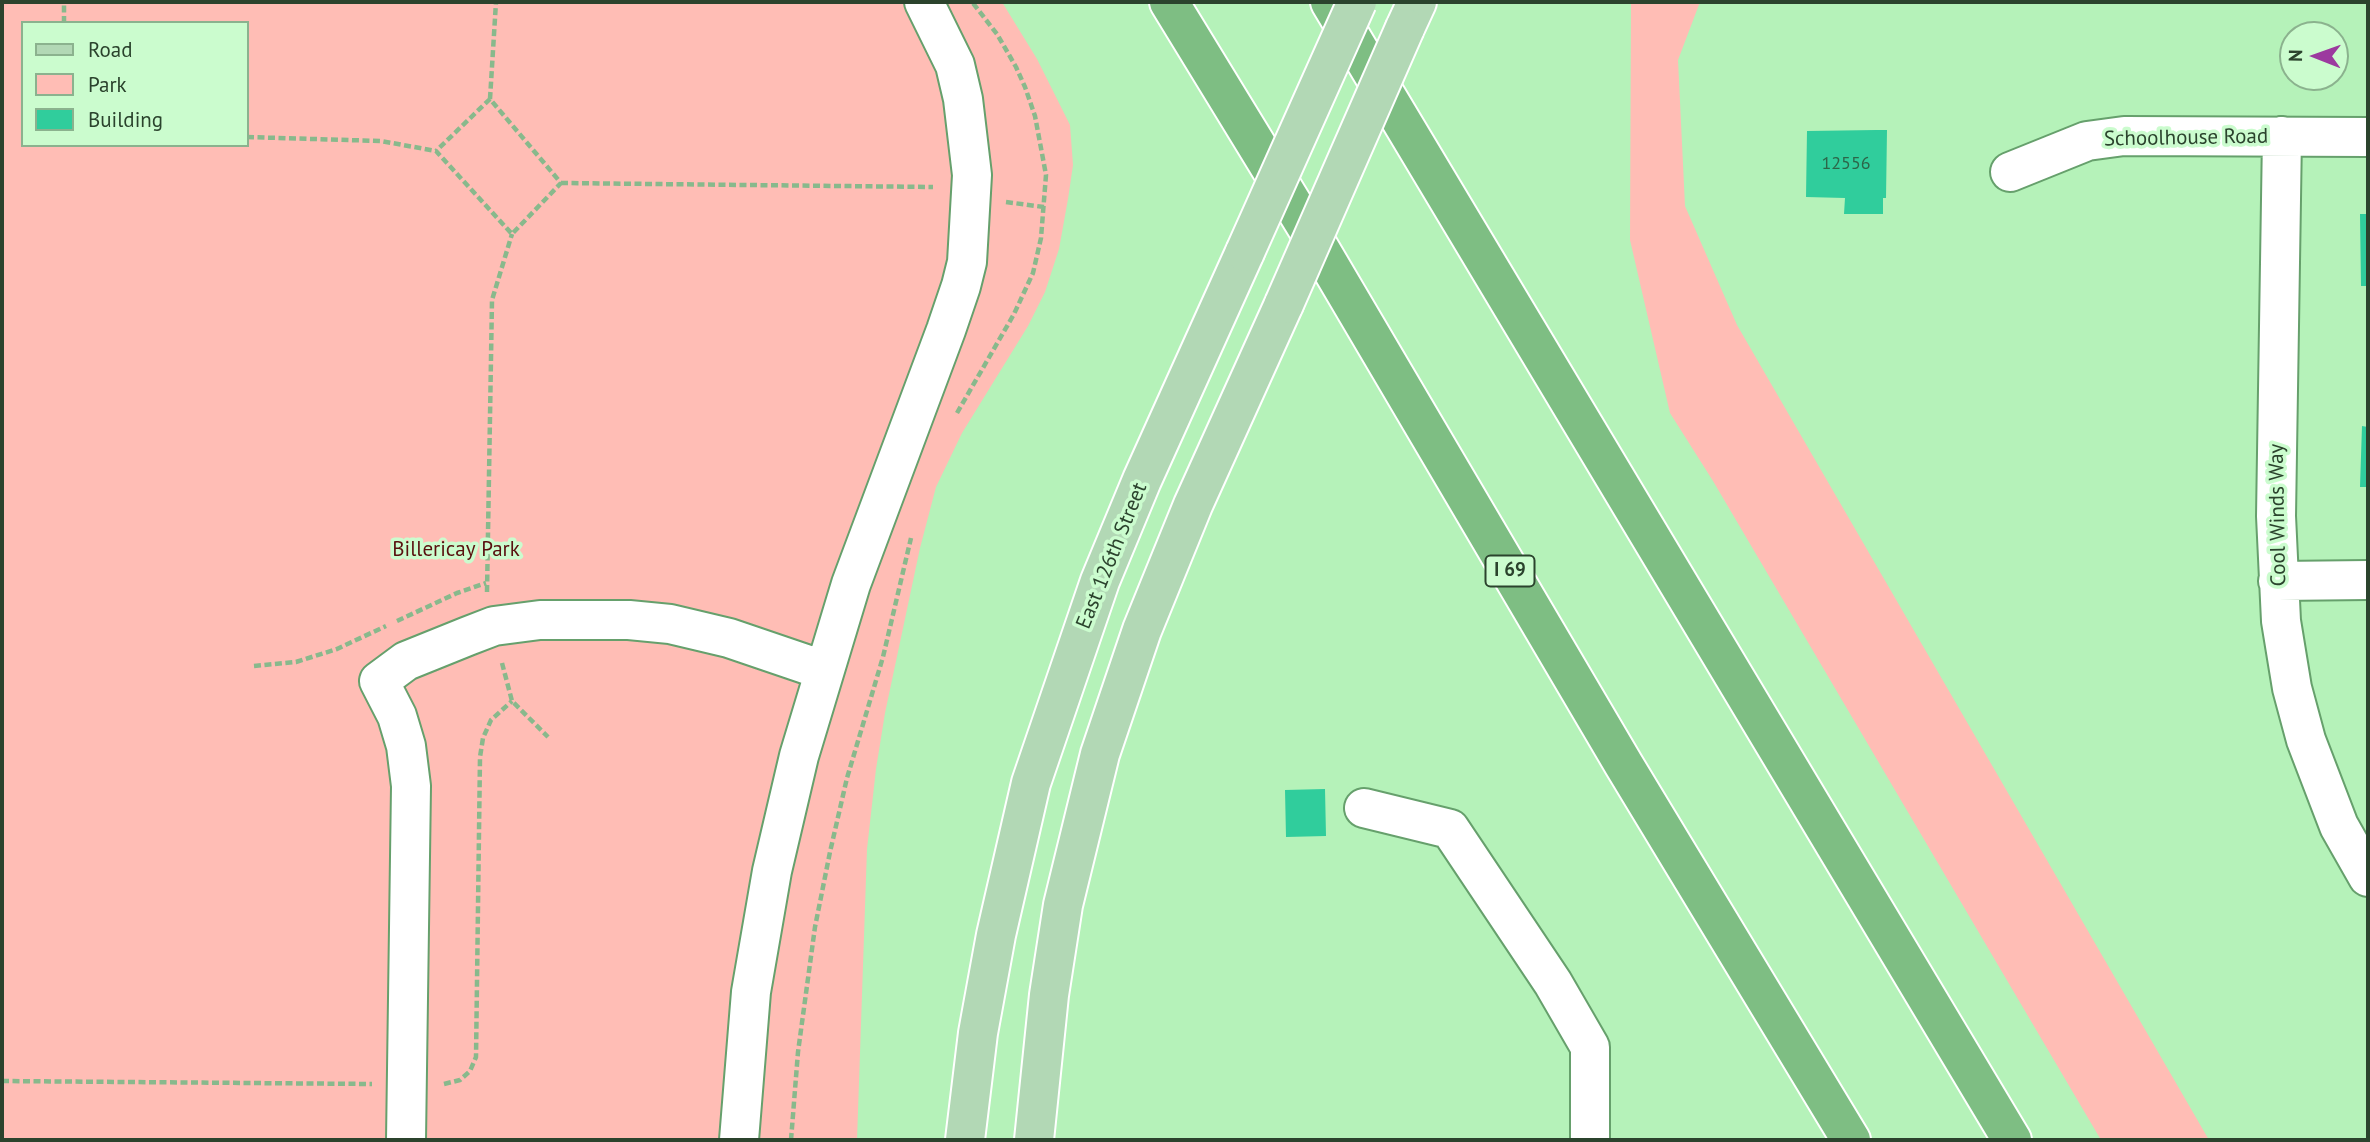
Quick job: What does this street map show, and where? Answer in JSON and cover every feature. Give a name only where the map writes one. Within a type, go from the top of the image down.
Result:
[{"type":"highway","name":"I 69","points":[[1169,2],[1317,244],[1624,765],[1851,1140]]},
{"type":"highway","points":[[1330,2],[2012,1140]]},
{"type":"main road","name":"East 126th Street","points":[[965,1140],[978,1033],[1014,852],[1035,771],[1100,581],[1142,480],[1357,2]]},
{"type":"main road","points":[[1034,1140],[1049,995],[1063,905],[1100,754],[1142,630],[1193,505],[1411,15]]},
{"type":"street","points":[[739,1140],[751,992],[772,871],[799,756],[851,584],[924,393],[961,285],[970,235],[972,194],[969,140],[955,65],[924,2]]},
{"type":"street","name":"Schoolhouse Road","points":[[2010,172],[2087,141],[2124,136],[2368,137]]},
{"type":"street","name":"Cool Winds Way","points":[[2282,136],[2276,516],[2278,580],[2292,688],[2306,740],[2339,826],[2368,877]]},
{"type":"street","points":[[2278,580],[2368,580]]},
{"type":"street","points":[[406,1140],[411,786],[406,746],[397,716],[379,681],[406,661],[467,636],[494,626],[540,620],[629,620],[670,624],[729,638],[823,670]]},
{"type":"street","points":[[1364,808],[1450,829],[1553,984],[1590,1047],[1590,1140]]},
{"type":"path","points":[[64,2],[64,21]]},
{"type":"path","points":[[436,151],[490,99],[496,2]]},
{"type":"path","points":[[951,423],[1025,293],[1041,238],[1046,175],[1043,151],[1025,87],[997,34],[972,2]]},
{"type":"path","points":[[490,99],[561,183]]},
{"type":"path","points":[[248,137],[381,141],[436,151],[512,234]]},
{"type":"path","points":[[487,596],[492,300],[512,234],[561,183],[952,188],[993,200],[1044,207]]},
{"type":"path","points":[[791,1140],[800,1040],[815,927],[830,852],[847,778],[883,657],[914,526]]},
{"type":"path","points":[[254,666],[296,662],[337,649],[457,593],[486,583]]},
{"type":"path","points":[[501,656],[512,701],[548,737]]},
{"type":"path","points":[[2,1081],[407,1084],[460,1080],[470,1072],[476,1057],[480,757],[483,738],[491,720],[512,701]]},
{"type":"green space","name":"Billericay Park","points":[[2,2],[1002,2],[1037,59],[1070,125],[1073,165],[1059,249],[1045,292],[1028,326],[962,433],[936,487],[920,548],[885,713],[867,849],[857,1140],[2,1140]]},
{"type":"green space","points":[[1631,2],[1700,2],[1678,60],[1685,206],[1737,325],[2209,1140],[2101,1140],[1713,481],[1670,413],[1630,240]]},
{"type":"building","points":[[1887,130],[1886,198],[1883,198],[1883,214],[1844,214],[1845,198],[1806,197],[1807,131]]},
{"type":"building","points":[[2360,214],[2368,214],[2368,286],[2361,286]]},
{"type":"building","points":[[2362,426],[2368,427],[2368,487],[2360,487]]},
{"type":"building","points":[[1325,789],[1326,836],[1286,837],[1285,790]]}]
